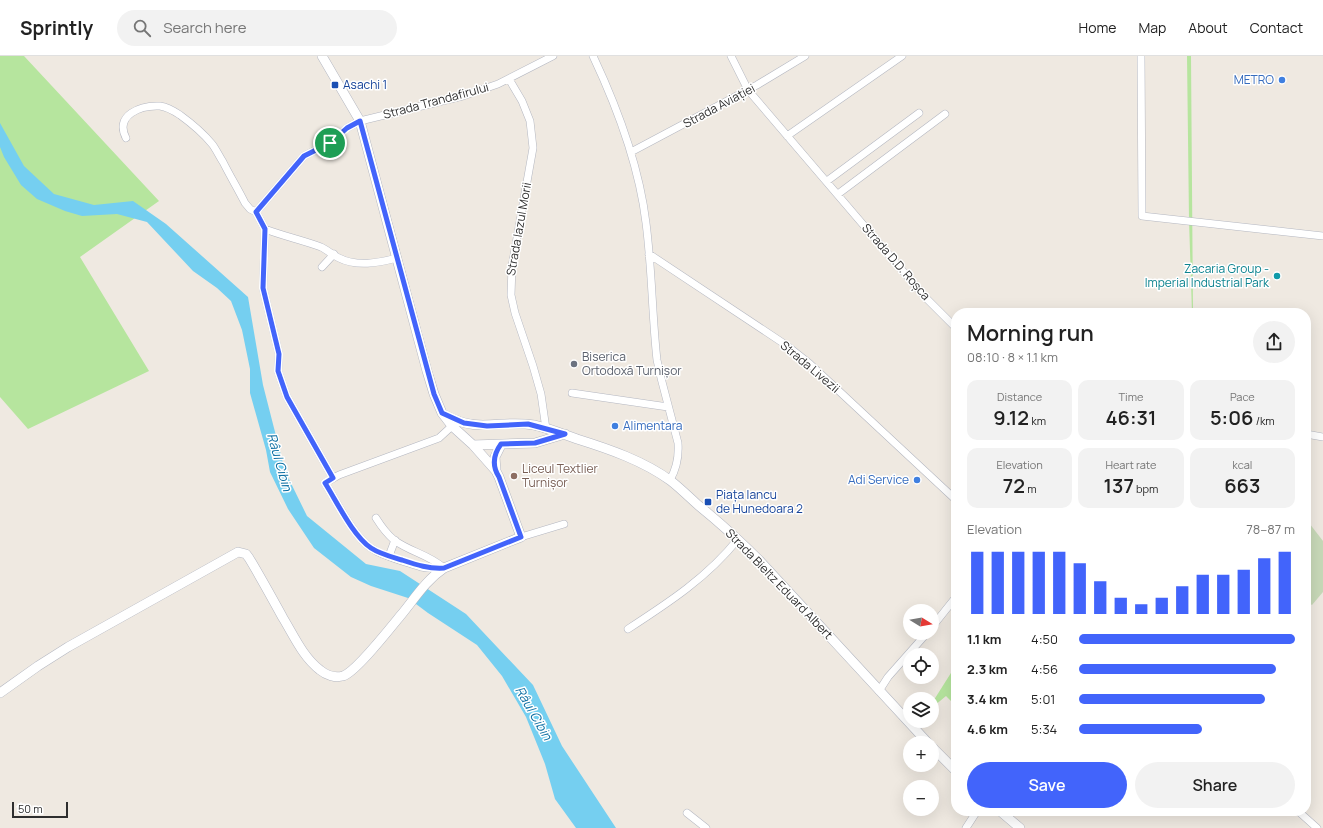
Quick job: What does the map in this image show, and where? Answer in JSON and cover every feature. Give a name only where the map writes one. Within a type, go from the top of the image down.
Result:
[{"type":"street","points":[[322,56],[360,121],[434,394],[442,413],[452,426],[473,445],[496,472],[521,537]]},
{"type":"street","name":"Strada Trandafirului","points":[[256,212],[304,156],[330,143],[347,128],[360,121],[463,96],[508,79],[553,56]]},
{"type":"street","points":[[593,56],[608,88],[631,152],[646,223],[657,360],[678,443],[679,453],[677,466],[670,480]]},
{"type":"street","name":"Strada D.D. Roșca","points":[[732,56],[748,90],[925,297],[951,323]]},
{"type":"street","name":"Strada Aviației","points":[[631,152],[748,90],[805,56]]},
{"type":"street","points":[[787,136],[902,56]]},
{"type":"street","points":[[1141,56],[1142,216],[1323,236]]},
{"type":"street","name":"Strada Iazul Morii","points":[[508,79],[522,101],[530,121],[533,148],[512,266],[511,295],[515,313],[541,394],[546,428]]},
{"type":"street","points":[[126,138],[123,132],[125,119],[135,110],[152,106],[162,106],[169,109],[193,125],[212,144],[245,203],[250,209],[256,212],[265,229],[263,288],[279,354],[278,371],[287,397],[333,478]]},
{"type":"street","points":[[827,181],[919,113]]},
{"type":"street","points":[[838,194],[945,114]]},
{"type":"street","points":[[265,229],[321,247],[346,260],[369,263],[397,258]]},
{"type":"street","points":[[322,267],[334,254]]},
{"type":"street","name":"Strada Livezii","points":[[649,254],[786,346],[810,364],[951,495]]},
{"type":"street","points":[[572,393],[668,407]]},
{"type":"street","name":"Strada Bieltz Eduard Albert","points":[[442,413],[472,425],[487,426],[528,424],[546,428],[632,460],[670,480],[738,539],[759,560],[921,736]]},
{"type":"street","points":[[444,568],[427,568],[389,556],[372,549],[365,544],[355,532],[325,483],[333,478],[438,438],[452,426]]},
{"type":"street","points":[[473,445],[535,443],[565,434]]},
{"type":"street","points":[[1311,435],[1323,437]]},
{"type":"street","points":[[496,472],[495,456],[501,444]]},
{"type":"street","points":[[376,518],[383,529],[394,540],[429,557],[444,568]]},
{"type":"street","points":[[0,693],[68,647],[238,552],[246,554],[249,558],[302,650],[319,669],[330,676],[342,676],[349,673],[406,608],[428,580],[444,568],[521,537],[564,524]]},
{"type":"street","points":[[628,629],[698,580],[720,561],[738,539]]},
{"type":"street","points":[[389,556],[394,540]]},
{"type":"street","points":[[939,618],[951,603]]},
{"type":"street","points":[[879,691],[888,677],[921,640]]},
{"type":"street","points":[[939,754],[951,766]]},
{"type":"street","points":[[688,813],[706,828]]},
{"type":"street","points":[[966,828],[974,816]]},
{"type":"street","points":[[1006,816],[1020,828]]},
{"type":"street","points":[[1304,816],[1317,828]]},
{"type":"green space","points":[[0,56],[24,56],[159,201],[80,257],[149,371],[28,429],[0,397]]},
{"type":"green space","points":[[1187,56],[1191,56],[1193,308],[1189,220]]},
{"type":"green space","points":[[1311,525],[1323,541],[1323,592],[1312,605]]},
{"type":"green space","points":[[951,673],[951,701],[946,696],[939,702],[939,692]]},
{"type":"water","name":"Râul Cibin","points":[[0,123],[24,166],[54,194],[94,205],[133,201],[166,224],[248,297],[263,385],[285,471],[307,516],[366,564],[400,571],[466,614],[533,685],[562,746],[616,828],[576,828],[555,799],[545,764],[526,717],[502,676],[477,645],[408,598],[371,586],[351,577],[314,548],[288,509],[270,472],[266,450],[250,393],[250,369],[242,330],[231,301],[217,288],[193,271],[147,222],[117,214],[82,216],[65,211],[37,199],[21,185],[4,157],[0,147]]},
{"type":"place","name":"METRO","points":[[1282,80]]},
{"type":"place","name":"Asachi 1","points":[[335,85]]},
{"type":"place","name":"Zacaria Group - Imperial Industrial Park","points":[[1277,276]]},
{"type":"place","name":"Biserica Ortodoxă Turnișor","points":[[574,364]]},
{"type":"place","name":"Alimentara","points":[[615,426]]},
{"type":"place","name":"Liceul Textlier Turnișor","points":[[514,476]]},
{"type":"place","name":"Adi Service","points":[[917,480]]},
{"type":"place","name":"Piața Iancu de Hunedoara 2","points":[[708,502]]},
{"type":"route","points":[[360,121],[434,394],[442,413],[453,419],[472,425],[487,426],[528,424],[565,434],[535,443],[501,444],[497,450],[494,463],[496,472],[521,537],[444,568],[427,568],[380,553],[365,544],[355,532],[325,483],[333,478],[287,397],[278,371],[279,354],[263,288],[265,229],[256,212],[304,156],[313,150],[330,143],[347,128],[360,121]]}]
